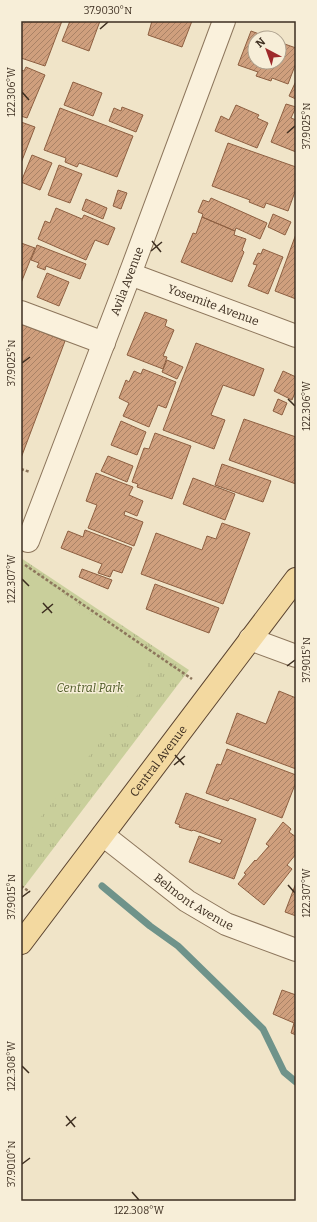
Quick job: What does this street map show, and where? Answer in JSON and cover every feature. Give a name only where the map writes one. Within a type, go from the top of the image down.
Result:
[{"type":"main road","name":"Central Avenue","points":[[21,943],[296,579]]},
{"type":"street","name":"Avila Avenue","points":[[28,541],[104,343],[224,21]]},
{"type":"street","name":"Yosemite Avenue","points":[[130,274],[296,336]]},
{"type":"street","points":[[21,312],[104,343]]},
{"type":"street","points":[[250,639],[296,656]]},
{"type":"street","name":"Belmont Avenue","points":[[103,834],[187,901],[226,924],[296,950]]},
{"type":"path","points":[[21,562],[210,692]]},
{"type":"green space","name":"Central Park","points":[[21,558],[189,670],[21,891]]},
{"type":"green space","name":"Central Park","points":[[21,566],[35,573],[146,655],[150,679],[21,842]]},
{"type":"building","points":[[21,21],[62,21],[45,66],[21,58]]},
{"type":"building","points":[[70,21],[100,21],[89,51],[62,41]]},
{"type":"building","points":[[152,21],[192,21],[182,47],[148,35]]},
{"type":"building","points":[[247,41],[247,68],[238,65]]},
{"type":"building","points":[[287,45],[296,48],[296,63],[288,84],[272,78],[271,81],[256,76],[258,72],[252,70],[287,70]]},
{"type":"building","points":[[26,67],[45,75],[27,118],[21,116],[21,70],[24,71]]},
{"type":"building","points":[[296,81],[296,99],[289,96]]},
{"type":"building","points":[[73,82],[102,93],[93,116],[64,105]]},
{"type":"building","points":[[286,104],[296,107],[291,118],[296,120],[296,152],[271,142]]},
{"type":"building","points":[[236,105],[259,115],[257,118],[268,123],[257,148],[215,131],[221,116],[229,120]]},
{"type":"building","points":[[122,107],[143,115],[136,132],[109,121],[114,108],[121,111]]},
{"type":"building","points":[[60,108],[133,136],[117,177],[79,163],[77,167],[65,162],[66,158],[44,150]]},
{"type":"building","points":[[21,122],[35,127],[21,163]]},
{"type":"building","points":[[228,143],[296,167],[296,189],[288,211],[266,203],[264,208],[249,202],[250,200],[212,186]]},
{"type":"building","points":[[32,155],[52,163],[40,190],[21,182]]},
{"type":"building","points":[[59,165],[82,174],[70,203],[48,195]]},
{"type":"building","points":[[118,190],[127,193],[121,209],[113,206]]},
{"type":"building","points":[[211,198],[267,223],[260,239],[236,228],[235,231],[202,217],[203,214],[198,212],[203,200],[209,202]]},
{"type":"building","points":[[86,199],[107,208],[103,219],[82,210]]},
{"type":"building","points":[[56,208],[82,219],[84,215],[115,228],[108,245],[95,240],[86,260],[38,239],[45,221],[50,223]]},
{"type":"building","points":[[273,214],[291,222],[285,235],[268,227]]},
{"type":"building","points":[[202,217],[235,231],[234,235],[246,239],[242,250],[244,252],[232,282],[181,262],[193,233],[196,234]]},
{"type":"building","points":[[296,234],[296,299],[275,291]]},
{"type":"building","points":[[21,243],[35,248],[21,283]]},
{"type":"building","points":[[37,245],[86,264],[80,279],[46,266],[45,270],[37,267],[39,263],[31,260]]},
{"type":"building","points":[[263,249],[283,257],[268,294],[248,286],[257,265],[253,264],[258,253],[261,254]]},
{"type":"building","points":[[47,273],[69,282],[59,306],[37,297]]},
{"type":"building","points":[[145,312],[167,320],[165,326],[174,330],[163,356],[167,357],[163,369],[127,355]]},
{"type":"building","points":[[21,324],[65,341],[21,458]]},
{"type":"building","points":[[196,343],[264,369],[254,396],[223,385],[211,415],[225,420],[214,449],[163,430]]},
{"type":"building","points":[[167,360],[183,367],[177,379],[162,372]]},
{"type":"building","points":[[143,369],[176,382],[166,408],[158,405],[149,427],[123,416],[129,403],[119,398],[126,380],[129,382],[134,371],[141,374]]},
{"type":"building","points":[[283,371],[296,377],[296,390],[292,400],[274,391]]},
{"type":"building","points":[[278,399],[287,403],[282,415],[273,411]]},
{"type":"building","points":[[244,419],[296,437],[296,484],[229,460]]},
{"type":"building","points":[[121,421],[146,432],[137,455],[111,445]]},
{"type":"building","points":[[155,433],[191,446],[172,499],[137,487],[138,484],[132,482],[144,448],[149,449]]},
{"type":"building","points":[[108,456],[133,466],[127,482],[101,471]]},
{"type":"building","points":[[222,464],[271,481],[263,502],[215,485]]},
{"type":"building","points":[[96,473],[133,487],[129,495],[143,501],[137,516],[125,511],[124,515],[143,522],[134,546],[88,528],[97,505],[86,501]]},
{"type":"building","points":[[193,478],[235,494],[225,520],[183,504]]},
{"type":"building","points":[[222,523],[250,533],[223,604],[141,574],[156,533],[202,550],[207,536],[216,539]]},
{"type":"building","points":[[85,530],[132,548],[122,573],[113,570],[110,577],[98,573],[102,564],[61,548],[68,531],[83,537]]},
{"type":"building","points":[[82,569],[112,580],[108,589],[79,577]]},
{"type":"building","points":[[155,584],[219,608],[209,633],[146,609]]},
{"type":"building","points":[[279,691],[296,698],[296,769],[226,743],[237,713],[266,724]]},
{"type":"building","points":[[227,749],[296,775],[296,782],[282,818],[230,798],[228,801],[206,793],[217,764],[221,765]]},
{"type":"building","points":[[186,793],[256,819],[234,879],[189,862],[199,836],[220,844],[222,840],[179,827],[180,825],[175,823]]},
{"type":"building","points":[[283,822],[291,829],[289,832],[296,837],[296,854],[287,865],[292,869],[264,905],[238,884],[246,874],[244,873],[269,846],[266,844]]},
{"type":"building","points":[[296,883],[296,916],[285,912]]},
{"type":"building","points":[[282,990],[296,995],[296,1035],[291,1033],[294,1023],[273,1014]]},
{"type":"waterway","points":[[102,886],[150,926],[178,946],[263,1029],[284,1072],[296,1082]]}]
